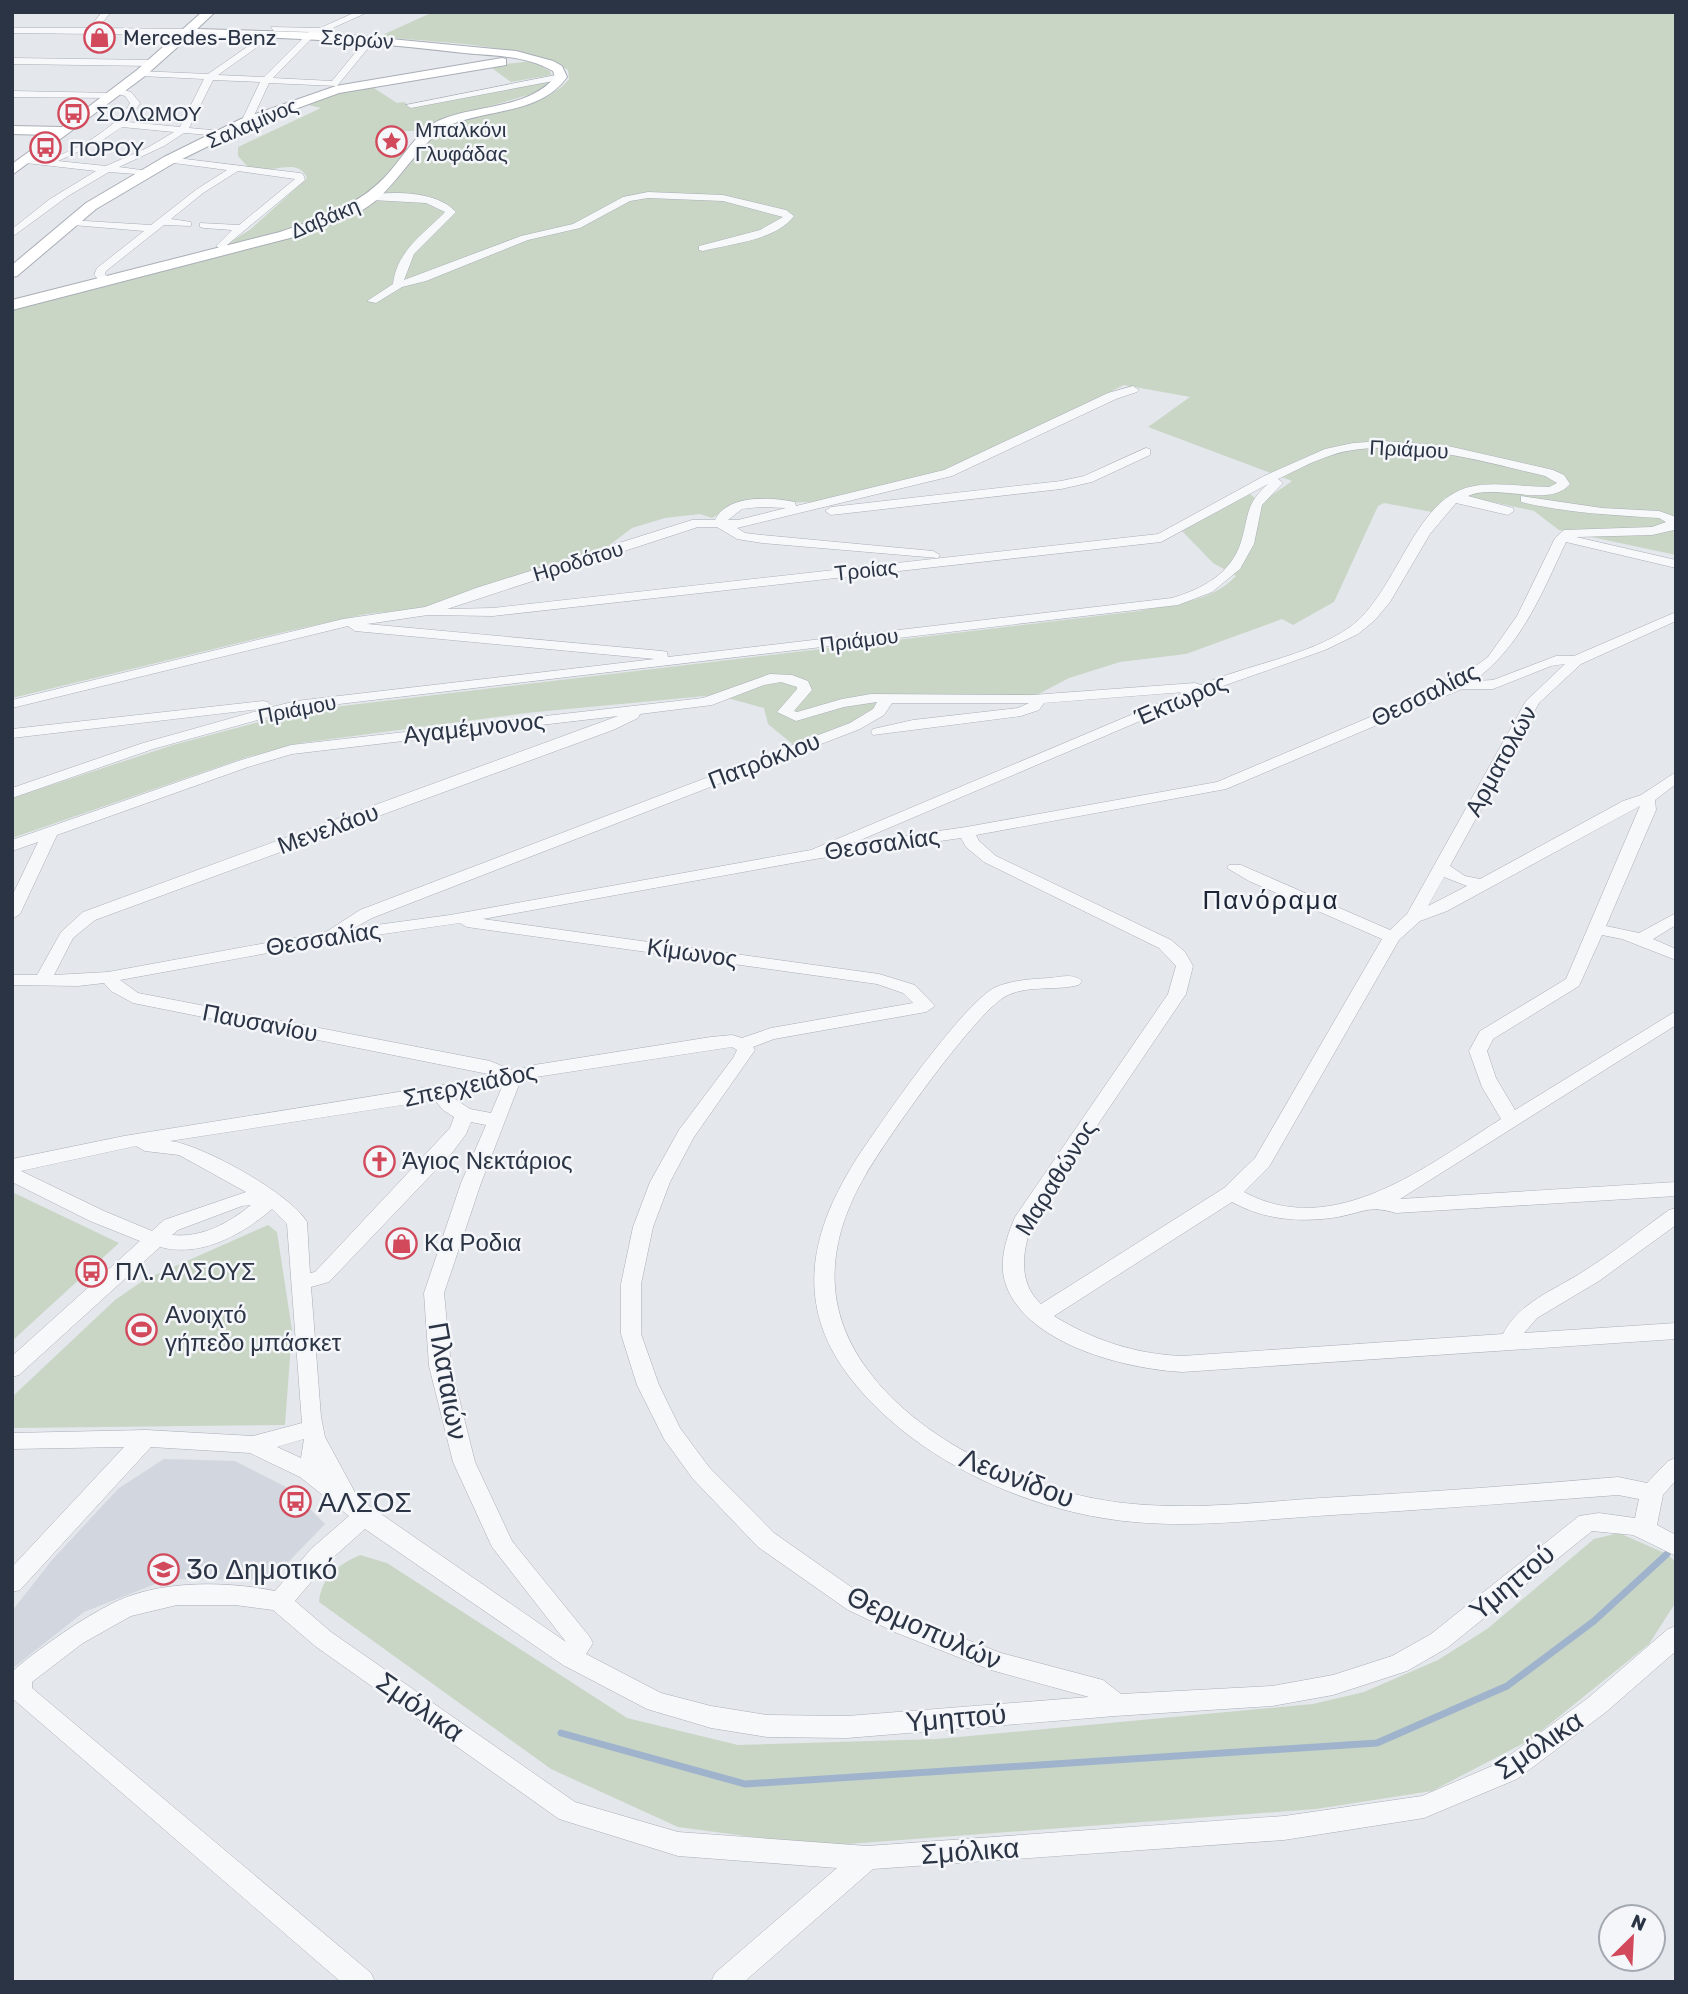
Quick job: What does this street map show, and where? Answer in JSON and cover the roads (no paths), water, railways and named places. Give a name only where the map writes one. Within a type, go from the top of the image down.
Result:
[{"type":"street","points":[[91,31],[107,12]]},
{"type":"street","points":[[12,171],[141,73],[209,12]]},
{"type":"street","points":[[246,122],[266,80],[313,34],[363,12]]},
{"type":"street","points":[[12,234],[58,196],[108,169],[156,148],[184,129],[196,112],[203,86],[210,77],[271,33],[284,18]]},
{"type":"street","points":[[12,30],[185,33]]},
{"type":"street","name":"Σερρών","points":[[185,33],[313,34],[523,59]]},
{"type":"street","points":[[141,73],[266,80],[335,88],[369,40]]},
{"type":"street","points":[[411,105],[561,77],[553,66],[523,59]]},
{"type":"street","name":"Σαλαμίνος","points":[[12,273],[91,206],[169,160],[246,122],[335,88],[523,59]]},
{"type":"street","points":[[12,61],[153,62]]},
{"type":"street","name":"Δαβάκη","points":[[12,305],[307,228],[342,214],[372,197],[432,131],[444,123],[537,96],[554,87],[561,77]]},
{"type":"street","points":[[12,94],[128,94],[135,103]]},
{"type":"street","points":[[111,96],[135,103]]},
{"type":"street","points":[[46,162],[74,151],[120,124],[135,103]]},
{"type":"street","points":[[120,124],[222,134]]},
{"type":"street","points":[[12,131],[66,131]]},
{"type":"street","points":[[26,160],[146,173]]},
{"type":"street","points":[[169,160],[300,176],[300,180],[222,244],[226,249]]},
{"type":"street","points":[[106,281],[99,275],[101,270],[155,224],[236,169]]},
{"type":"street","points":[[372,301],[398,285],[422,279],[525,238],[576,226],[627,199],[648,195],[723,198],[762,206],[789,216],[787,222],[773,229],[703,248]]},
{"type":"street","points":[[372,197],[435,202],[447,206],[451,212],[414,247],[403,262],[398,285]]},
{"type":"street","points":[[73,222],[187,224]]},
{"type":"street","points":[[204,225],[239,228]]},
{"type":"street","name":"Ηροδότου","points":[[12,704],[343,623],[428,611],[481,591],[697,523],[738,524],[948,474],[1112,396],[1133,390]]},
{"type":"street","name":"Πριάμου","points":[[12,793],[148,746],[296,705],[1124,610],[1197,595],[1216,587],[1234,567],[1246,547],[1252,509],[1262,495],[1281,480],[1288,470],[1329,452],[1353,447],[1419,446],[1448,450],[1549,473],[1560,478],[1564,484],[1549,491],[1494,490]]},
{"type":"street","points":[[807,509],[827,511],[1061,485],[1088,479],[1146,452]]},
{"type":"street","name":"Τροίας","points":[[428,611],[438,614],[493,612],[1161,538],[1288,470]]},
{"type":"street","points":[[1456,497],[1470,491],[1494,490],[1513,497],[1611,513],[1666,516],[1673,522],[1669,527],[1651,531],[1583,531],[1569,533],[1562,538]]},
{"type":"street","points":[[1456,497],[1508,511]]},
{"type":"street","name":"Έκτωρος","points":[[815,853],[1216,684],[1319,647],[1353,631],[1370,619],[1386,600],[1431,524],[1450,500],[1456,497]]},
{"type":"street","points":[[720,524],[742,536],[762,539],[964,560]]},
{"type":"street","points":[[1562,538],[1676,564]]},
{"type":"street","name":"Θεσσαλίας","points":[[108,976],[328,937],[450,920],[815,853],[966,831],[1221,786],[1460,684],[1493,660],[1524,616],[1562,538]]},
{"type":"street","points":[[1576,662],[1676,616]]},
{"type":"street","points":[[343,623],[349,627],[701,658]]},
{"type":"street","name":"Αρματολών","points":[[1038,1316],[1231,1193],[1262,1162],[1392,937],[1414,917],[1533,701],[1576,662],[1564,658],[1549,661],[1498,684],[1460,684]]},
{"type":"street","name":"Αγαμέμνονος","points":[[12,846],[243,764],[291,750],[718,699],[754,683],[784,678],[796,680],[805,690],[785,709],[784,712],[788,715],[806,715],[842,703],[887,698]]},
{"type":"street","points":[[887,698],[1039,699],[1173,691],[1216,684]]},
{"type":"street","name":"Πατρόκλου","points":[[328,937],[366,914],[855,726],[879,712],[887,698]]},
{"type":"street","points":[[878,732],[913,724],[1021,712],[1034,708],[1039,699]]},
{"type":"street","points":[[12,734],[276,704],[296,705]]},
{"type":"street","name":"Μενελάου","points":[[43,979],[75,922],[608,727],[640,709]]},
{"type":"street","points":[[1414,917],[1441,907],[1629,804],[1647,798],[1676,777]]},
{"type":"street","points":[[1512,1120],[1497,1100],[1482,1070],[1478,1051],[1486,1035],[1573,982],[1648,810],[1647,798]]},
{"type":"street","name":"Μαραθώνος","points":[[966,831],[972,844],[990,859],[1165,944],[1179,955],[1185,965],[1186,973],[1177,993],[1025,1217],[1015,1242],[1012,1265],[1026,1304],[1038,1316],[1088,1343],[1126,1356],[1160,1362],[1202,1363],[1676,1331]]},
{"type":"street","points":[[12,914],[50,833]]},
{"type":"street","points":[[1236,868],[1288,894],[1326,906],[1392,937]]},
{"type":"street","points":[[1441,868],[1459,879],[1479,884]]},
{"type":"street","points":[[1639,940],[1676,918]]},
{"type":"street","name":"Κίμωνος","points":[[450,920],[879,979],[909,989],[926,1006]]},
{"type":"street","points":[[1595,929],[1618,932],[1676,955]]},
{"type":"street","points":[[12,980],[78,981],[108,976]]},
{"type":"street","name":"Παυσανίου","points":[[108,976],[117,987],[133,997],[490,1067],[503,1071],[511,1078]]},
{"type":"street","name":"Λεωνίδου","points":[[1073,981],[1000,992],[925,1075],[877,1141],[833,1221],[825,1254],[824,1285],[828,1317],[847,1359],[878,1398],[938,1446],[984,1470],[1030,1489],[1112,1511],[1160,1515],[1376,1505],[1618,1486],[1650,1493]]},
{"type":"street","name":"Σπερχειάδος","points":[[12,1166],[124,1142],[440,1093],[534,1071],[711,1043],[732,1041],[743,1044],[771,1034],[926,1006]]},
{"type":"street","points":[[1231,1193],[1247,1204],[1265,1210],[1292,1213],[1352,1208],[1381,1199],[1401,1191],[1676,1017]]},
{"type":"street","name":"Θερμοπυλών","points":[[743,1044],[746,1050],[741,1060],[686,1134],[660,1182],[643,1227],[631,1284],[631,1334],[648,1385],[672,1433],[701,1473],[765,1540],[856,1603],[905,1626],[999,1663],[1094,1687],[1115,1704]]},
{"type":"street","name":"Πλαταιών","points":[[511,1078],[511,1087],[496,1120],[434,1293],[440,1366],[464,1462],[503,1547],[581,1643],[571,1658]]},
{"type":"street","points":[[440,1093],[443,1101],[464,1115],[496,1120]]},
{"type":"street","points":[[300,1283],[322,1277],[445,1148],[459,1130],[464,1115]]},
{"type":"street","points":[[124,1142],[183,1149],[272,1198],[297,1222],[311,1429],[303,1468]]},
{"type":"street","points":[[12,1174],[153,1240],[182,1243],[220,1233],[250,1218],[272,1198]]},
{"type":"street","points":[[1381,1199],[1386,1204],[1396,1206],[1676,1189]]},
{"type":"street","points":[[1514,1342],[1513,1335],[1518,1325],[1530,1313],[1592,1276],[1676,1215]]},
{"type":"street","points":[[12,1369],[153,1240]]},
{"type":"street","points":[[12,1441],[146,1438],[253,1445],[311,1429]]},
{"type":"street","points":[[311,1429],[359,1512],[280,1602],[235,1595],[177,1595],[125,1608],[75,1636],[24,1675],[18,1685],[23,1695],[362,1982]]},
{"type":"street","points":[[12,1583],[146,1438]]},
{"type":"street","name":"Υμηττού","points":[[253,1445],[303,1468],[359,1512],[571,1658],[656,1702],[711,1717],[768,1726],[847,1727],[1115,1704],[1272,1696],[1333,1685],[1399,1664],[1440,1641],[1587,1522],[1610,1521],[1645,1528],[1676,1547]]},
{"type":"street","points":[[1645,1528],[1650,1493],[1676,1467]]},
{"type":"street","name":"Σμόλικα","points":[[280,1602],[323,1639],[568,1811],[678,1844],[867,1858],[1284,1828],[1424,1807],[1508,1771],[1597,1705],[1676,1636]]},
{"type":"street","points":[[724,1982],[867,1858]]},
{"type":"waterway","points":[[561,1733],[745,1784],[1377,1743],[1507,1686],[1594,1621],[1667,1554]]},
{"type":"place","name":"Mercedes-Benz","points":[[100,37]]},
{"type":"place","name":"ΣΟΛΩΜΟΥ","points":[[73,113]]},
{"type":"place","name":"Μπαλκόνι Γλυφάδας","points":[[392,141]]},
{"type":"place","name":"ΠΟΡΟΥ","points":[[46,148]]},
{"type":"place","name":"Άγιος Νεκτάριος","points":[[379,1161]]},
{"type":"place","name":"Κα Ροδια","points":[[401,1243]]},
{"type":"place","name":"ΠΛ. ΑΛΣΟΥΣ","points":[[92,1272]]},
{"type":"place","name":"Ανοιχτό γήπεδο μπάσκετ","points":[[142,1329]]},
{"type":"place","name":"ΑΛΣΟΣ","points":[[295,1502]]},
{"type":"place","name":"3ο Δημοτικό","points":[[163,1569]]},
{"type":"district","name":"Πανόραμα","points":[[1271,900]]}]
